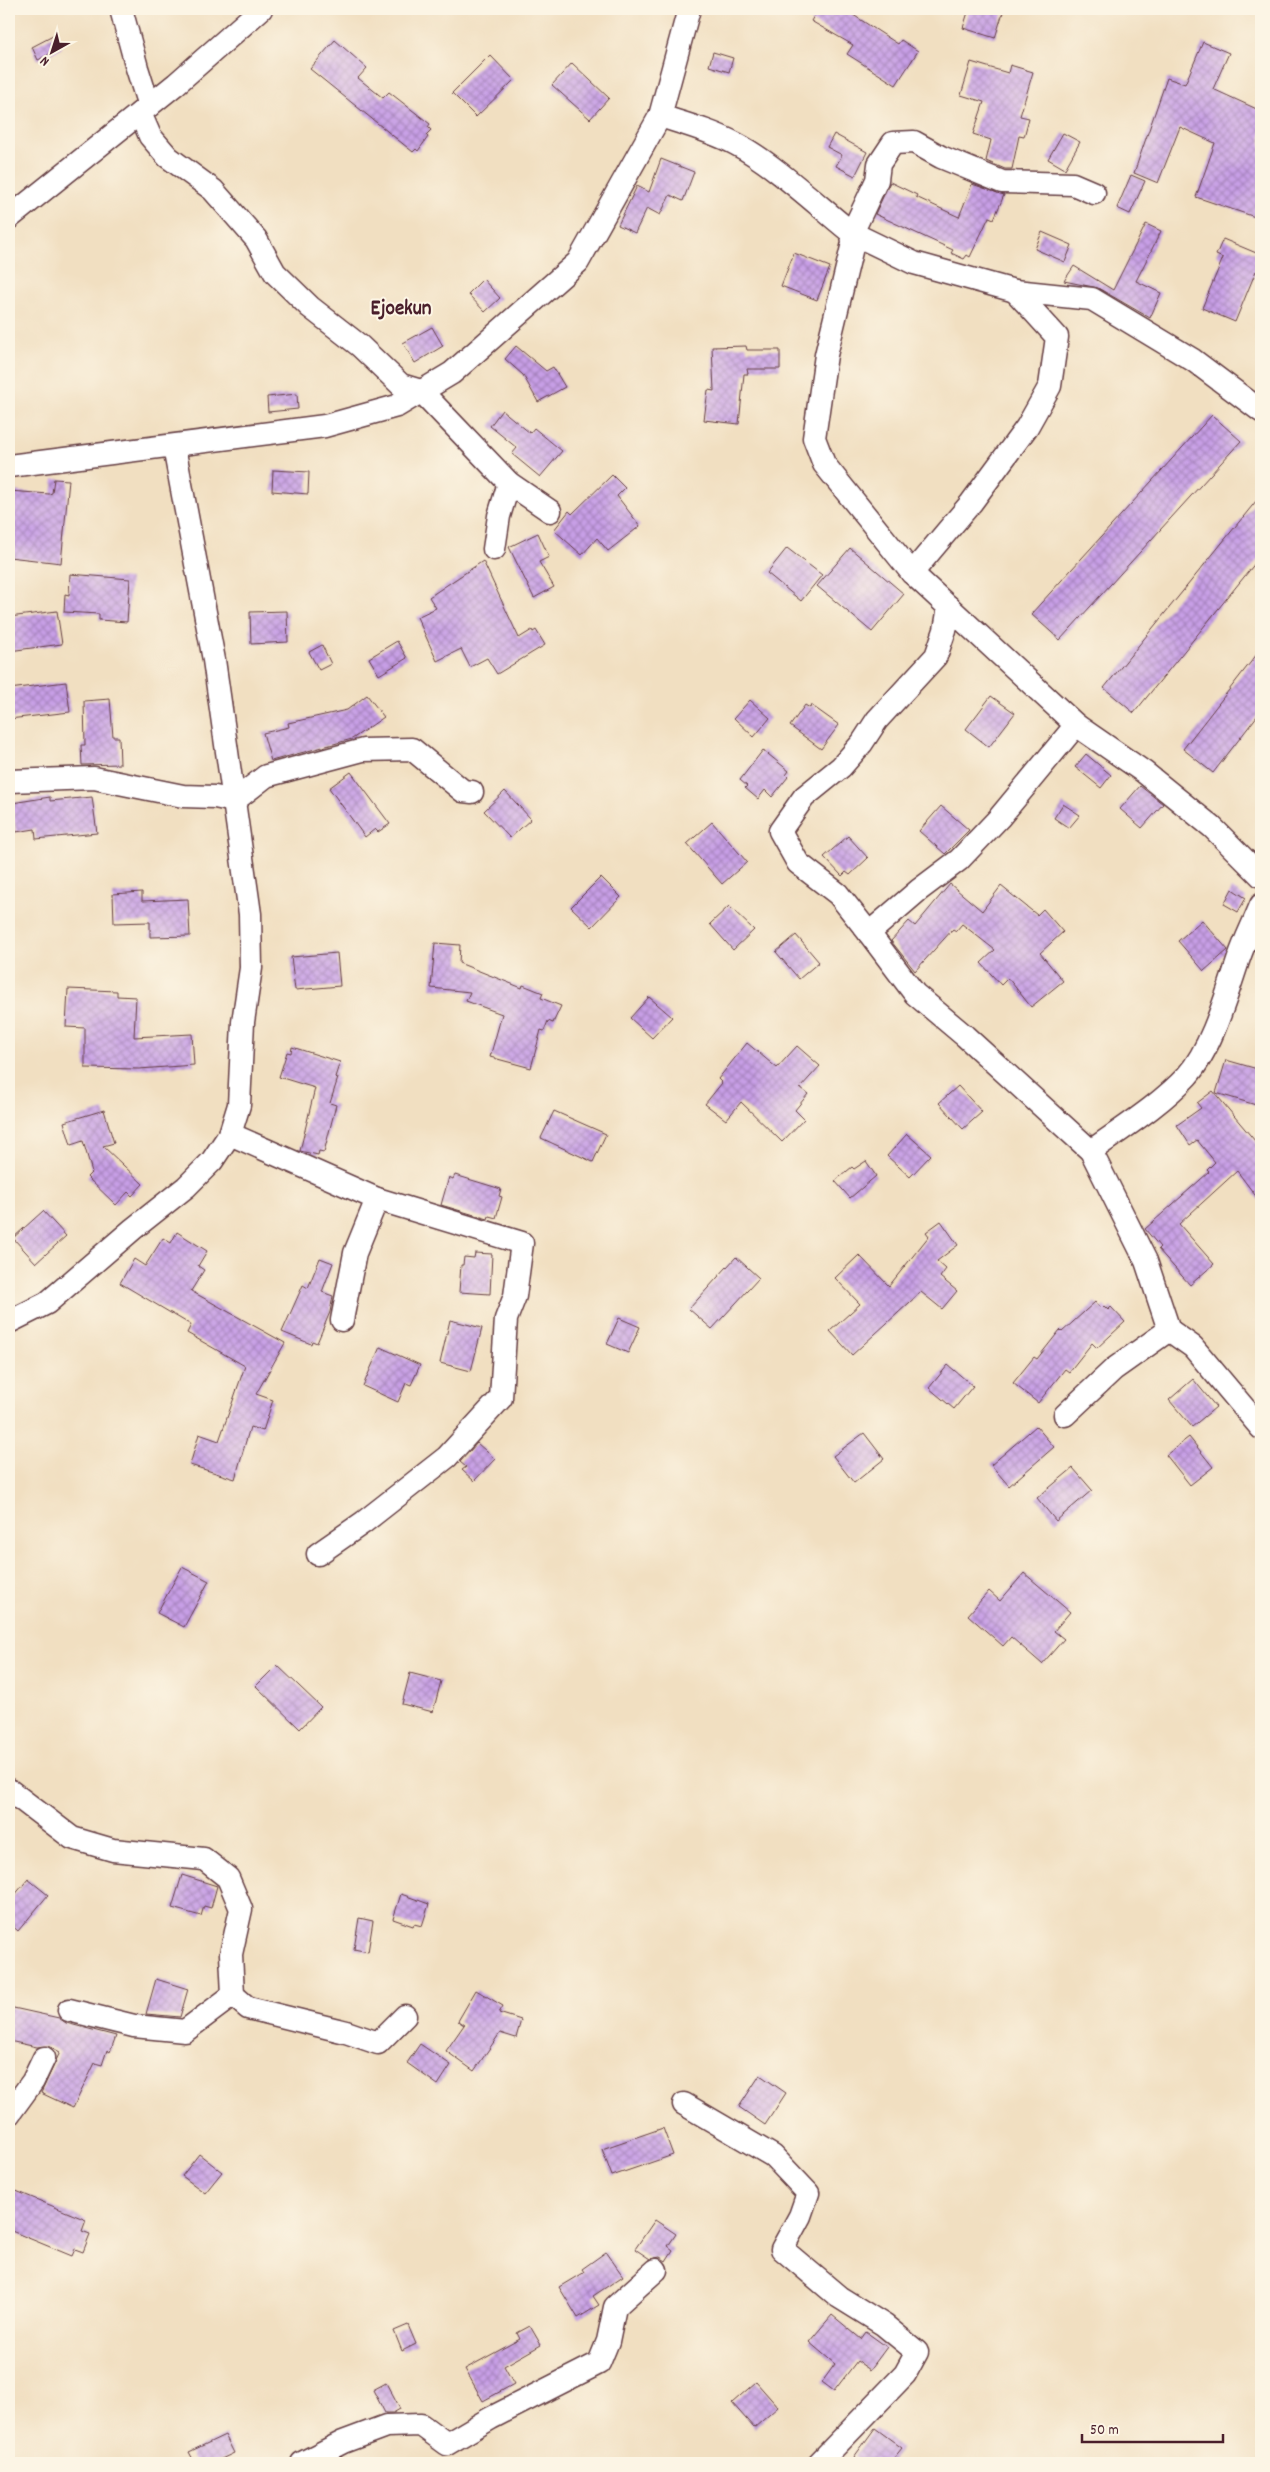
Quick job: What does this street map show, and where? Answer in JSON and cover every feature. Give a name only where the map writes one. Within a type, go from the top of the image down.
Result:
[{"type":"street","points":[[121,9],[150,136],[168,157],[213,190],[256,239],[275,273],[310,307],[360,346],[401,385],[421,391],[509,483],[550,511]]},
{"type":"street","points":[[9,218],[144,109],[261,9]]},
{"type":"street","points":[[9,466],[174,447],[325,426],[397,406],[452,373],[578,262],[660,116],[689,9]]},
{"type":"street","points":[[660,116],[691,125],[737,144],[769,166],[852,233],[914,263],[1015,291],[1092,300],[1194,360],[1261,411]]},
{"type":"street","points":[[1094,193],[1073,184],[1002,182],[941,157],[914,142],[893,143],[879,164],[877,180],[852,233],[853,243],[826,355],[814,438],[824,464],[912,573],[1076,725],[1144,772],[1212,827],[1261,876]]},
{"type":"street","points":[[912,573],[971,503],[1027,427],[1050,386],[1057,337],[1015,291]]},
{"type":"street","points":[[9,1322],[47,1303],[133,1228],[186,1188],[212,1161],[230,1134],[239,1105],[243,1022],[251,968],[250,914],[214,660],[174,447]]},
{"type":"street","points":[[494,550],[499,516],[509,483]]},
{"type":"street","points":[[949,607],[945,630],[936,656],[877,720],[862,743],[841,767],[804,797],[780,831],[798,863],[838,894],[915,994],[965,1036],[1091,1151],[1146,1261],[1170,1330],[1193,1347],[1261,1428]]},
{"type":"street","points":[[869,933],[919,890],[959,860],[999,818],[1076,725]]},
{"type":"street","points":[[9,782],[94,778],[184,796],[215,797],[234,801],[266,776],[363,750],[412,749],[463,791],[472,792]]},
{"type":"street","points":[[1091,1151],[1148,1110],[1188,1075],[1203,1050],[1226,1000],[1239,956],[1261,905]]},
{"type":"street","points":[[230,1134],[377,1199],[522,1243],[515,1296],[506,1319],[501,1398],[447,1457],[364,1522],[318,1554]]},
{"type":"street","points":[[342,1320],[355,1253],[377,1199]]},
{"type":"street","points":[[1065,1415],[1114,1369],[1170,1330]]},
{"type":"street","points":[[9,1790],[72,1838],[112,1850],[204,1859],[228,1878],[241,1909],[230,1954],[233,1996],[248,2008],[346,2032],[378,2043],[405,2016]]},
{"type":"street","points":[[69,2010],[134,2026],[185,2031],[233,1996]]},
{"type":"street","points":[[9,2114],[34,2080],[44,2058]]},
{"type":"street","points":[[684,2104],[749,2140],[773,2156],[808,2193],[800,2216],[782,2250],[839,2297],[884,2324],[917,2352],[905,2374],[818,2463]]},
{"type":"street","points":[[302,2463],[343,2442],[386,2426],[421,2425],[447,2444],[491,2418],[573,2378],[599,2363],[608,2341],[615,2307],[656,2270]]},
{"type":"building","points":[[818,9],[844,9],[898,44],[901,40],[918,51],[896,85],[847,54],[853,45],[811,21]]},
{"type":"building","points":[[969,9],[1004,9],[995,38],[963,28]]},
{"type":"building","points":[[55,35],[62,48],[38,60],[32,47]]},
{"type":"building","points":[[335,40],[367,68],[358,78],[383,98],[389,92],[430,124],[428,127],[431,130],[426,135],[428,137],[418,151],[416,149],[413,152],[310,69]]},
{"type":"building","points":[[1203,42],[1229,53],[1213,89],[1261,111],[1261,219],[1196,197],[1215,143],[1180,127],[1158,183],[1134,173],[1167,78],[1185,84]]},
{"type":"building","points":[[713,52],[733,58],[729,72],[709,66]]},
{"type":"building","points":[[490,55],[514,80],[476,117],[452,93]]},
{"type":"building","points":[[971,62],[1008,73],[1010,65],[1033,72],[1020,116],[1029,118],[1024,137],[1019,136],[1012,169],[1005,169],[986,161],[991,140],[973,134],[984,102],[961,95]]},
{"type":"building","points":[[572,63],[609,98],[590,119],[552,85]]},
{"type":"building","points":[[1063,133],[1080,142],[1065,169],[1048,159]]},
{"type":"building","points":[[834,134],[867,152],[855,176],[836,166],[842,155],[827,147]]},
{"type":"building","points":[[661,159],[694,172],[683,201],[670,195],[660,215],[647,208],[635,233],[618,225],[637,186],[649,192]]},
{"type":"building","points":[[1131,175],[1145,181],[1130,214],[1117,208]]},
{"type":"building","points":[[890,182],[917,195],[916,197],[959,217],[972,184],[1004,195],[994,219],[989,217],[970,257],[967,255],[964,259],[951,253],[953,250],[875,214]]},
{"type":"building","points":[[1146,224],[1161,231],[1136,281],[1161,293],[1150,318],[1098,288],[1064,281],[1074,266],[1113,290]]},
{"type":"building","points":[[1042,232],[1072,245],[1065,262],[1035,249]]},
{"type":"building","points":[[1223,239],[1261,255],[1261,273],[1256,271],[1235,322],[1202,308],[1223,258],[1216,255]]},
{"type":"building","points":[[794,253],[830,267],[817,300],[781,286]]},
{"type":"building","points":[[483,279],[500,298],[485,312],[468,294]]},
{"type":"building","points":[[432,327],[443,346],[415,363],[403,343]]},
{"type":"building","points":[[516,346],[546,371],[553,367],[565,387],[538,402],[523,375],[505,359]]},
{"type":"building","points":[[746,346],[747,350],[780,350],[780,369],[747,369],[748,374],[744,374],[739,424],[704,420],[708,390],[714,391],[712,347]]},
{"type":"building","points":[[297,394],[298,409],[268,412],[267,397]]},
{"type":"building","points":[[502,410],[530,433],[534,428],[562,451],[540,477],[512,454],[517,448],[490,426]]},
{"type":"building","points":[[1212,415],[1241,441],[1060,640],[1031,614]]},
{"type":"building","points":[[273,470],[309,472],[308,494],[272,491]]},
{"type":"building","points":[[612,475],[625,488],[617,496],[640,526],[608,551],[597,538],[582,555],[554,530],[569,511],[572,514]]},
{"type":"building","points":[[54,479],[69,480],[61,563],[9,557],[9,491],[49,494],[52,493]]},
{"type":"building","points":[[1261,495],[1261,556],[1134,713],[1104,688]]},
{"type":"building","points":[[538,533],[549,557],[539,562],[554,587],[534,598],[509,547]]},
{"type":"building","points":[[787,548],[822,575],[801,601],[767,573]]},
{"type":"building","points":[[850,548],[904,594],[872,632],[817,586]]},
{"type":"building","points":[[483,561],[519,638],[532,630],[533,632],[536,630],[545,645],[497,674],[487,658],[470,667],[461,649],[437,661],[417,617],[436,608],[429,597]]},
{"type":"building","points":[[70,574],[130,579],[127,622],[99,620],[99,614],[64,612],[65,594],[69,595]]},
{"type":"building","points":[[57,611],[62,644],[9,651],[9,617]]},
{"type":"building","points":[[287,611],[288,642],[251,644],[250,612]]},
{"type":"building","points":[[397,641],[407,658],[379,675],[369,658]]},
{"type":"building","points":[[322,645],[331,664],[319,670],[309,652]]},
{"type":"building","points":[[1261,649],[1261,711],[1213,773],[1183,749]]},
{"type":"building","points":[[66,682],[70,712],[9,719],[9,689]]},
{"type":"building","points":[[367,695],[384,717],[352,739],[271,761],[263,733],[289,727],[288,723],[347,710]]},
{"type":"building","points":[[991,696],[1015,713],[989,747],[966,729]]},
{"type":"building","points":[[110,699],[113,737],[119,737],[120,764],[82,765],[81,745],[85,745],[84,701]]},
{"type":"building","points":[[750,700],[770,718],[754,737],[734,718]]},
{"type":"building","points":[[805,705],[810,708],[811,705],[839,725],[821,749],[790,726]]},
{"type":"building","points":[[763,750],[789,771],[786,775],[788,777],[772,797],[765,790],[758,799],[745,788],[747,786],[740,780]]},
{"type":"building","points":[[1086,754],[1111,775],[1101,788],[1075,767]]},
{"type":"building","points":[[351,772],[390,824],[378,832],[375,829],[365,837],[329,788]]},
{"type":"building","points":[[1140,786],[1163,804],[1142,828],[1120,809]]},
{"type":"building","points":[[505,791],[531,819],[510,838],[484,811]]},
{"type":"building","points":[[50,797],[50,801],[92,797],[97,833],[36,839],[35,829],[16,832],[12,803]]},
{"type":"building","points":[[1063,804],[1080,815],[1069,828],[1054,818]]},
{"type":"building","points":[[941,806],[969,830],[945,854],[919,831]]},
{"type":"building","points":[[712,822],[747,862],[722,884],[687,844]]},
{"type":"building","points":[[848,836],[868,858],[850,875],[846,872],[842,876],[824,857]]},
{"type":"building","points":[[601,877],[621,897],[592,927],[571,907]]},
{"type":"building","points":[[950,884],[982,911],[1001,886],[1037,915],[1043,909],[1063,932],[1040,953],[1063,981],[1031,1007],[1008,978],[1001,985],[981,963],[995,950],[962,924],[956,931],[953,929],[915,971],[891,941],[909,921],[915,926]]},
{"type":"building","points":[[1232,889],[1246,898],[1238,912],[1224,904]]},
{"type":"building","points":[[142,892],[142,901],[188,899],[190,936],[150,937],[150,922],[114,923],[113,894]]},
{"type":"building","points":[[729,906],[754,930],[733,950],[710,924]]},
{"type":"building","points":[[1202,920],[1228,950],[1204,971],[1178,941]]},
{"type":"building","points":[[796,935],[819,962],[799,979],[776,952]]},
{"type":"building","points":[[435,943],[460,945],[459,963],[522,988],[523,985],[543,993],[541,998],[561,1006],[553,1023],[548,1021],[544,1031],[541,1030],[531,1068],[490,1057],[502,1014],[466,1001],[470,992],[431,988]]},
{"type":"building","points":[[337,953],[340,986],[295,990],[291,957]]},
{"type":"building","points":[[68,989],[117,991],[117,996],[136,997],[134,1037],[192,1034],[194,1065],[139,1069],[85,1068],[85,1028],[66,1027]]},
{"type":"building","points":[[649,997],[672,1017],[652,1038],[630,1018]]},
{"type":"building","points":[[747,1043],[777,1068],[797,1046],[820,1066],[800,1088],[808,1094],[795,1110],[804,1119],[782,1142],[741,1102],[726,1120],[705,1104],[722,1083],[718,1079]]},
{"type":"building","points":[[292,1047],[340,1062],[335,1077],[338,1078],[330,1103],[336,1105],[324,1152],[319,1151],[318,1155],[300,1151],[315,1088],[279,1077],[287,1052],[291,1053]]},
{"type":"building","points":[[1226,1060],[1261,1070],[1261,1085],[1256,1105],[1216,1093]]},
{"type":"building","points":[[958,1086],[982,1112],[963,1129],[939,1103]]},
{"type":"building","points":[[1213,1091],[1261,1148],[1261,1203],[1237,1171],[1179,1224],[1214,1264],[1190,1285],[1158,1249],[1160,1247],[1145,1229],[1209,1172],[1207,1170],[1215,1162],[1197,1140],[1190,1145],[1177,1125],[1201,1108],[1197,1103]]},
{"type":"building","points":[[104,1110],[114,1143],[103,1146],[143,1184],[132,1196],[128,1192],[116,1205],[87,1177],[92,1172],[83,1141],[71,1145],[64,1122]]},
{"type":"building","points":[[554,1111],[606,1134],[593,1162],[541,1138]]},
{"type":"building","points":[[907,1134],[931,1155],[910,1177],[887,1156]]},
{"type":"building","points":[[866,1161],[876,1176],[850,1198],[835,1181],[852,1167],[854,1169]]},
{"type":"building","points":[[455,1175],[501,1189],[499,1196],[502,1197],[496,1218],[489,1216],[488,1219],[441,1205],[449,1177],[453,1179]]},
{"type":"building","points":[[43,1211],[66,1236],[36,1263],[13,1238]]},
{"type":"building","points":[[941,1221],[958,1245],[937,1261],[946,1269],[940,1277],[957,1291],[942,1309],[921,1292],[852,1355],[830,1331],[860,1304],[835,1278],[859,1255],[889,1286],[929,1236],[926,1232]]},
{"type":"building","points":[[177,1232],[207,1251],[198,1266],[204,1270],[191,1291],[285,1343],[256,1394],[273,1400],[263,1431],[250,1427],[235,1479],[190,1465],[199,1434],[219,1441],[245,1366],[187,1333],[191,1325],[120,1283],[134,1259],[145,1266],[163,1238],[171,1243]]},
{"type":"building","points":[[475,1253],[492,1254],[490,1294],[459,1292],[461,1265],[463,1265],[464,1257],[474,1258]]},
{"type":"building","points":[[736,1257],[759,1278],[712,1329],[689,1309]]},
{"type":"building","points":[[320,1258],[333,1263],[322,1292],[333,1296],[330,1312],[317,1343],[312,1341],[311,1344],[282,1332],[303,1285],[308,1288]]},
{"type":"building","points":[[1095,1302],[1101,1309],[1104,1306],[1108,1310],[1111,1307],[1125,1322],[1097,1348],[1092,1343],[1069,1372],[1065,1369],[1038,1403],[1013,1383],[1034,1357],[1037,1359],[1060,1330],[1062,1332]]},
{"type":"building","points":[[619,1318],[640,1327],[628,1353],[607,1344]]},
{"type":"building","points":[[450,1320],[482,1328],[471,1371],[440,1363]]},
{"type":"building","points":[[380,1347],[420,1365],[411,1385],[406,1383],[398,1402],[363,1386]]},
{"type":"building","points":[[948,1365],[973,1386],[954,1409],[929,1388]]},
{"type":"building","points":[[1193,1379],[1216,1407],[1192,1427],[1169,1400]]},
{"type":"building","points":[[1036,1426],[1054,1447],[1009,1486],[991,1465]]},
{"type":"building","points":[[864,1433],[884,1459],[854,1483],[833,1456]]},
{"type":"building","points":[[1189,1437],[1213,1467],[1190,1485],[1166,1455]]},
{"type":"building","points":[[477,1443],[495,1459],[474,1481],[462,1470],[466,1467],[460,1462]]},
{"type":"building","points":[[1073,1468],[1092,1490],[1056,1521],[1037,1498]]},
{"type":"building","points":[[182,1567],[209,1581],[184,1627],[157,1613]]},
{"type":"building","points":[[1024,1573],[1070,1612],[1054,1631],[1064,1639],[1042,1664],[1011,1637],[1003,1646],[968,1615],[989,1591],[1000,1601]]},
{"type":"building","points":[[277,1665],[321,1707],[300,1729],[256,1686]]},
{"type":"building","points":[[410,1673],[441,1681],[433,1712],[402,1704]]},
{"type":"building","points":[[182,1875],[217,1886],[211,1908],[204,1906],[201,1916],[172,1908]]},
{"type":"building","points":[[28,1879],[48,1895],[18,1931],[9,1923],[9,1902]]},
{"type":"building","points":[[401,1894],[429,1904],[422,1926],[414,1924],[413,1926],[393,1919]]},
{"type":"building","points":[[359,1918],[373,1921],[368,1952],[354,1949]]},
{"type":"building","points":[[156,1979],[188,1989],[180,2017],[146,2014]]},
{"type":"building","points":[[476,1990],[503,2006],[499,2013],[521,2020],[516,2038],[500,2033],[474,2071],[446,2051],[464,2025],[458,2021]]},
{"type":"building","points":[[9,2007],[59,2018],[66,2023],[116,2036],[110,2052],[107,2050],[102,2065],[95,2063],[73,2108],[41,2093],[60,2052],[49,2046],[37,2047],[9,2041]]},
{"type":"building","points":[[420,2044],[451,2065],[438,2085],[407,2063]]},
{"type":"building","points":[[760,2075],[786,2093],[765,2125],[739,2107]]},
{"type":"building","points":[[663,2128],[673,2155],[612,2176],[602,2149]]},
{"type":"building","points":[[199,2154],[222,2172],[205,2193],[182,2176]]},
{"type":"building","points":[[9,2188],[86,2220],[82,2231],[90,2234],[83,2252],[75,2249],[72,2256],[9,2230]]},
{"type":"building","points":[[655,2220],[676,2234],[668,2246],[673,2250],[666,2261],[660,2257],[650,2259],[635,2249]]},
{"type":"building","points":[[606,2252],[623,2276],[593,2296],[599,2305],[578,2318],[559,2287],[584,2272],[582,2269]]},
{"type":"building","points":[[832,2315],[861,2339],[866,2332],[887,2347],[870,2370],[857,2361],[834,2391],[822,2382],[835,2364],[809,2342]]},
{"type":"building","points":[[408,2325],[416,2344],[402,2351],[394,2331]]},
{"type":"building","points":[[530,2326],[541,2345],[504,2366],[514,2384],[483,2401],[465,2369],[520,2339],[517,2333]]},
{"type":"building","points":[[756,2382],[778,2407],[754,2428],[732,2403]]},
{"type":"building","points":[[386,2383],[400,2409],[393,2413],[385,2413],[373,2390]]},
{"type":"building","points":[[875,2428],[902,2448],[890,2463],[862,2463],[854,2457]]},
{"type":"building","points":[[225,2435],[234,2453],[213,2463],[195,2463],[189,2452]]},
{"type":"district","name":"Ejoekun","points":[[401,307]]}]
